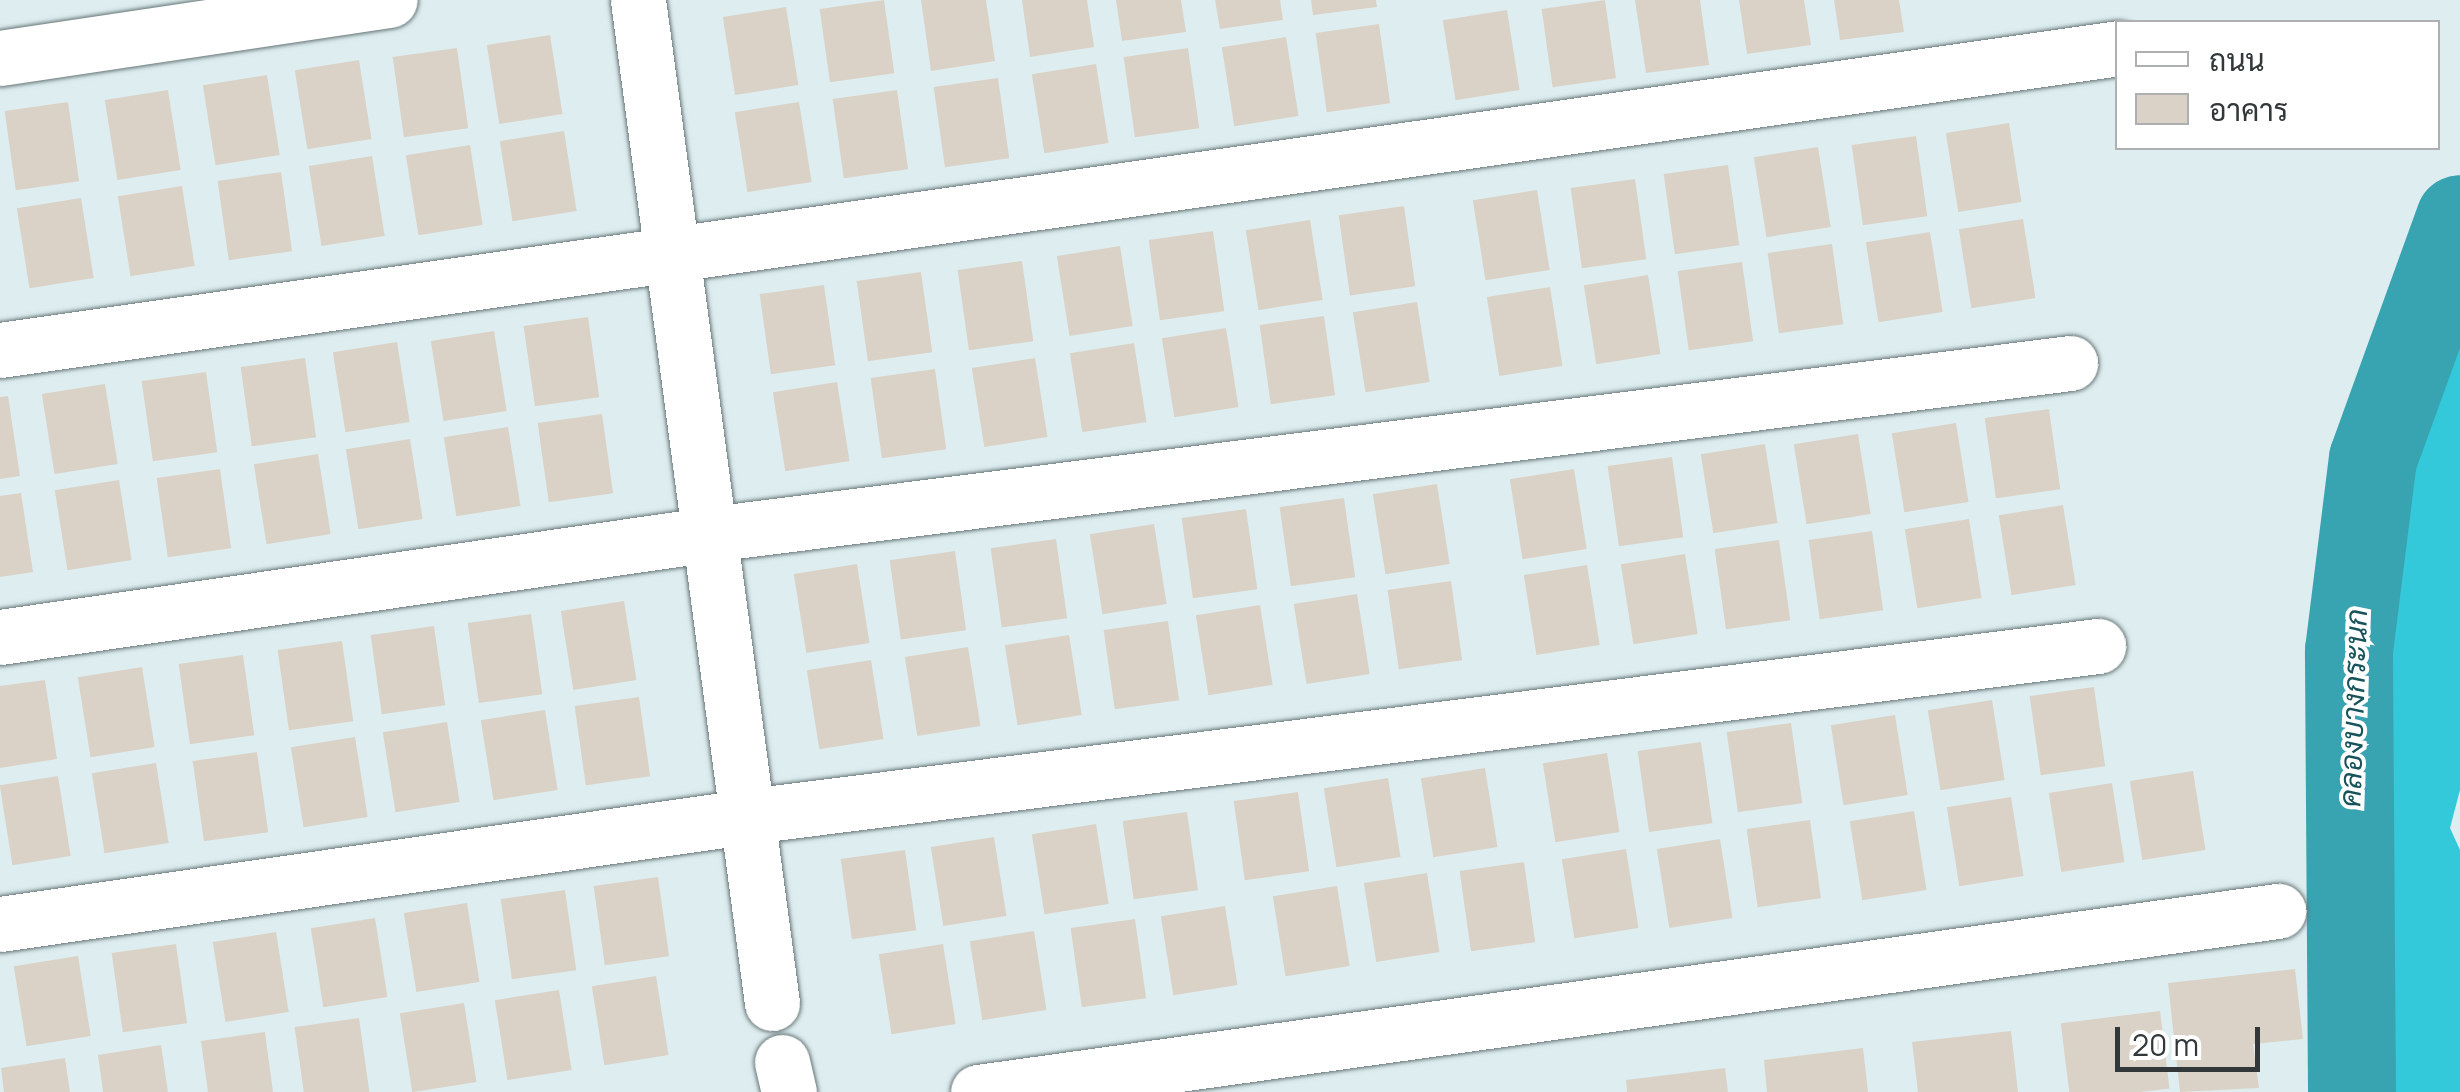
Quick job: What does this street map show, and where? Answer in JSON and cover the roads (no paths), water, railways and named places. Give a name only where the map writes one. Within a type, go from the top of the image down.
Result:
[{"type":"street","points":[[0,58],[390,0]]},
{"type":"street","points":[[638,0],[772,1003]]},
{"type":"street","points":[[0,350],[672,251],[2115,48]]},
{"type":"street","points":[[0,637],[711,534],[2070,363]]},
{"type":"street","points":[[0,924],[750,816],[2098,646]]},
{"type":"street","points":[[978,1092],[2278,911]]},
{"type":"waterway","name":"คลองบางกระนก","points":[[2352,1092],[2349,651],[2373,459],[2460,219]]}]
